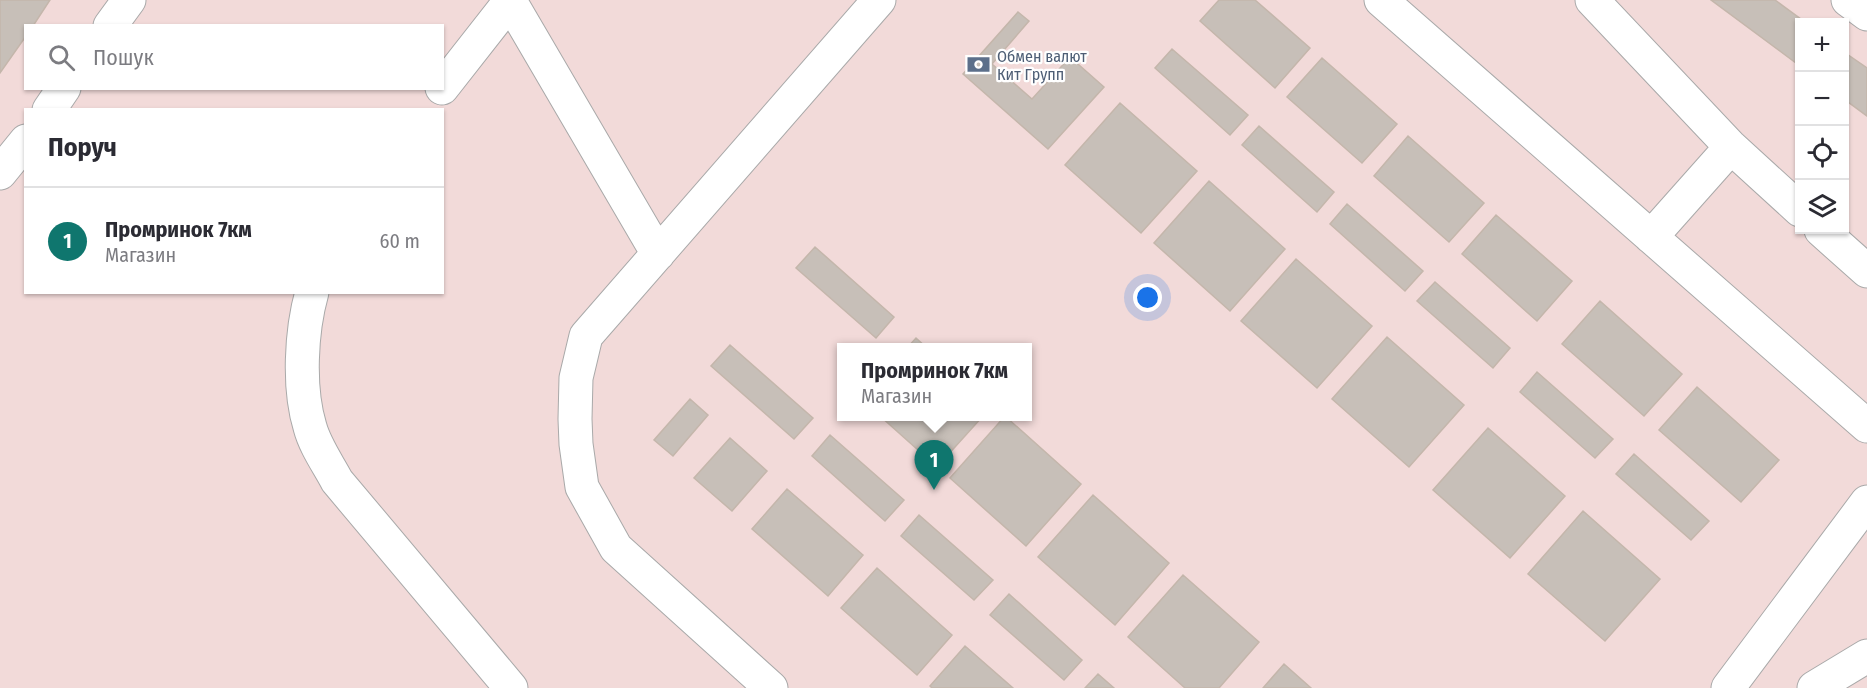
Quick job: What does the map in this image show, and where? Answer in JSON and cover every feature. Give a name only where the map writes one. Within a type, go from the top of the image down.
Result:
[{"type":"street","points":[[111,24],[129,0]]},
{"type":"street","points":[[444,85],[510,0],[658,254]]},
{"type":"street","points":[[771,688],[616,548],[582,487],[574,419],[576,378],[586,336],[879,0]]},
{"type":"street","points":[[1381,0],[1867,426]]},
{"type":"street","points":[[1592,0],[1731,147],[1795,205]]},
{"type":"street","points":[[1848,0],[1867,14]]},
{"type":"street","points":[[50,108],[63,90]]},
{"type":"street","points":[[427,108],[441,90]]},
{"type":"street","points":[[0,173],[24,143]]},
{"type":"street","points":[[1651,237],[1731,147]]},
{"type":"street","points":[[1825,234],[1867,271]]},
{"type":"street","points":[[312,294],[304,333],[303,378],[310,427],[320,450],[337,481],[511,688]]},
{"type":"street","points":[[1728,688],[1867,502]]},
{"type":"street","points":[[1814,688],[1867,656]]},
{"type":"shaded area","points":[[0,0],[1867,0],[1867,688],[0,688]]},
{"type":"building","points":[[0,0],[50,0],[34,24],[24,24],[24,39],[0,73]]},
{"type":"building","points":[[1219,0],[1255,0],[1310,48],[1275,88],[1200,21]]},
{"type":"building","points":[[1711,0],[1775,0],[1800,18],[1795,18],[1795,62]]},
{"type":"building","points":[[1018,12],[1029,21],[992,64],[1032,99],[1070,57],[1104,87],[1048,149],[963,74]]},
{"type":"building","points":[[1172,49],[1248,115],[1230,135],[1155,68]]},
{"type":"building","points":[[1849,55],[1867,68],[1867,116],[1849,103]]},
{"type":"building","points":[[1322,58],[1397,124],[1362,163],[1287,97]]},
{"type":"building","points":[[1120,103],[1197,171],[1141,233],[1065,165]]},
{"type":"building","points":[[1259,126],[1334,192],[1317,212],[1242,145]]},
{"type":"building","points":[[1408,136],[1484,203],[1449,242],[1374,176]]},
{"type":"building","points":[[1209,181],[1285,249],[1230,311],[1154,243]]},
{"type":"building","points":[[1347,204],[1423,271],[1405,291],[1330,224]]},
{"type":"building","points":[[1496,215],[1572,281],[1537,321],[1462,254]]},
{"type":"building","points":[[815,247],[894,317],[876,338],[796,268]]},
{"type":"building","points":[[1296,259],[1372,326],[1317,388],[1241,321]]},
{"type":"building","points":[[1435,282],[1510,348],[1493,368],[1417,301]]},
{"type":"building","points":[[1600,301],[1682,374],[1644,416],[1562,344]]},
{"type":"building","points":[[1387,337],[1464,405],[1409,467],[1332,399]]},
{"type":"building","points":[[916,338],[922,343],[912,343]]},
{"type":"building","points":[[730,345],[813,418],[794,439],[711,366]]},
{"type":"building","points":[[1537,372],[1613,439],[1595,458],[1520,392]]},
{"type":"building","points":[[1697,387],[1779,460],[1741,502],[1659,430]]},
{"type":"building","points":[[690,399],[708,415],[673,456],[654,440]]},
{"type":"building","points":[[886,421],[978,421],[937,467]]},
{"type":"building","points":[[1001,421],[1011,421],[1081,484],[1026,546],[950,478]]},
{"type":"building","points":[[1488,428],[1565,496],[1510,558],[1433,490]]},
{"type":"building","points":[[830,435],[904,500],[885,521],[812,456]]},
{"type":"building","points":[[730,438],[767,471],[732,511],[694,478]]},
{"type":"building","points":[[1634,454],[1709,521],[1691,540],[1616,474]]},
{"type":"building","points":[[787,489],[863,555],[828,596],[752,529]]},
{"type":"building","points":[[1093,495],[1169,563],[1115,625],[1038,557]]},
{"type":"building","points":[[1583,511],[1660,579],[1605,641],[1528,574]]},
{"type":"building","points":[[919,515],[993,580],[974,600],[901,536]]},
{"type":"building","points":[[877,568],[952,635],[917,675],[841,608]]},
{"type":"building","points":[[1183,575],[1259,642],[1219,688],[1185,688],[1128,637]]},
{"type":"building","points":[[1009,594],[1082,660],[1064,680],[990,615]]},
{"type":"building","points":[[965,646],[1013,688],[932,688],[930,686]]},
{"type":"building","points":[[1284,664],[1311,688],[1263,688]]},
{"type":"building","points":[[1098,674],[1114,688],[1085,688]]},
{"type":"place","name":"Обмен валют Кит Групп","points":[[979,65]]},
{"type":"place","name":"Промринок 7км","points":[[934,490]]}]
